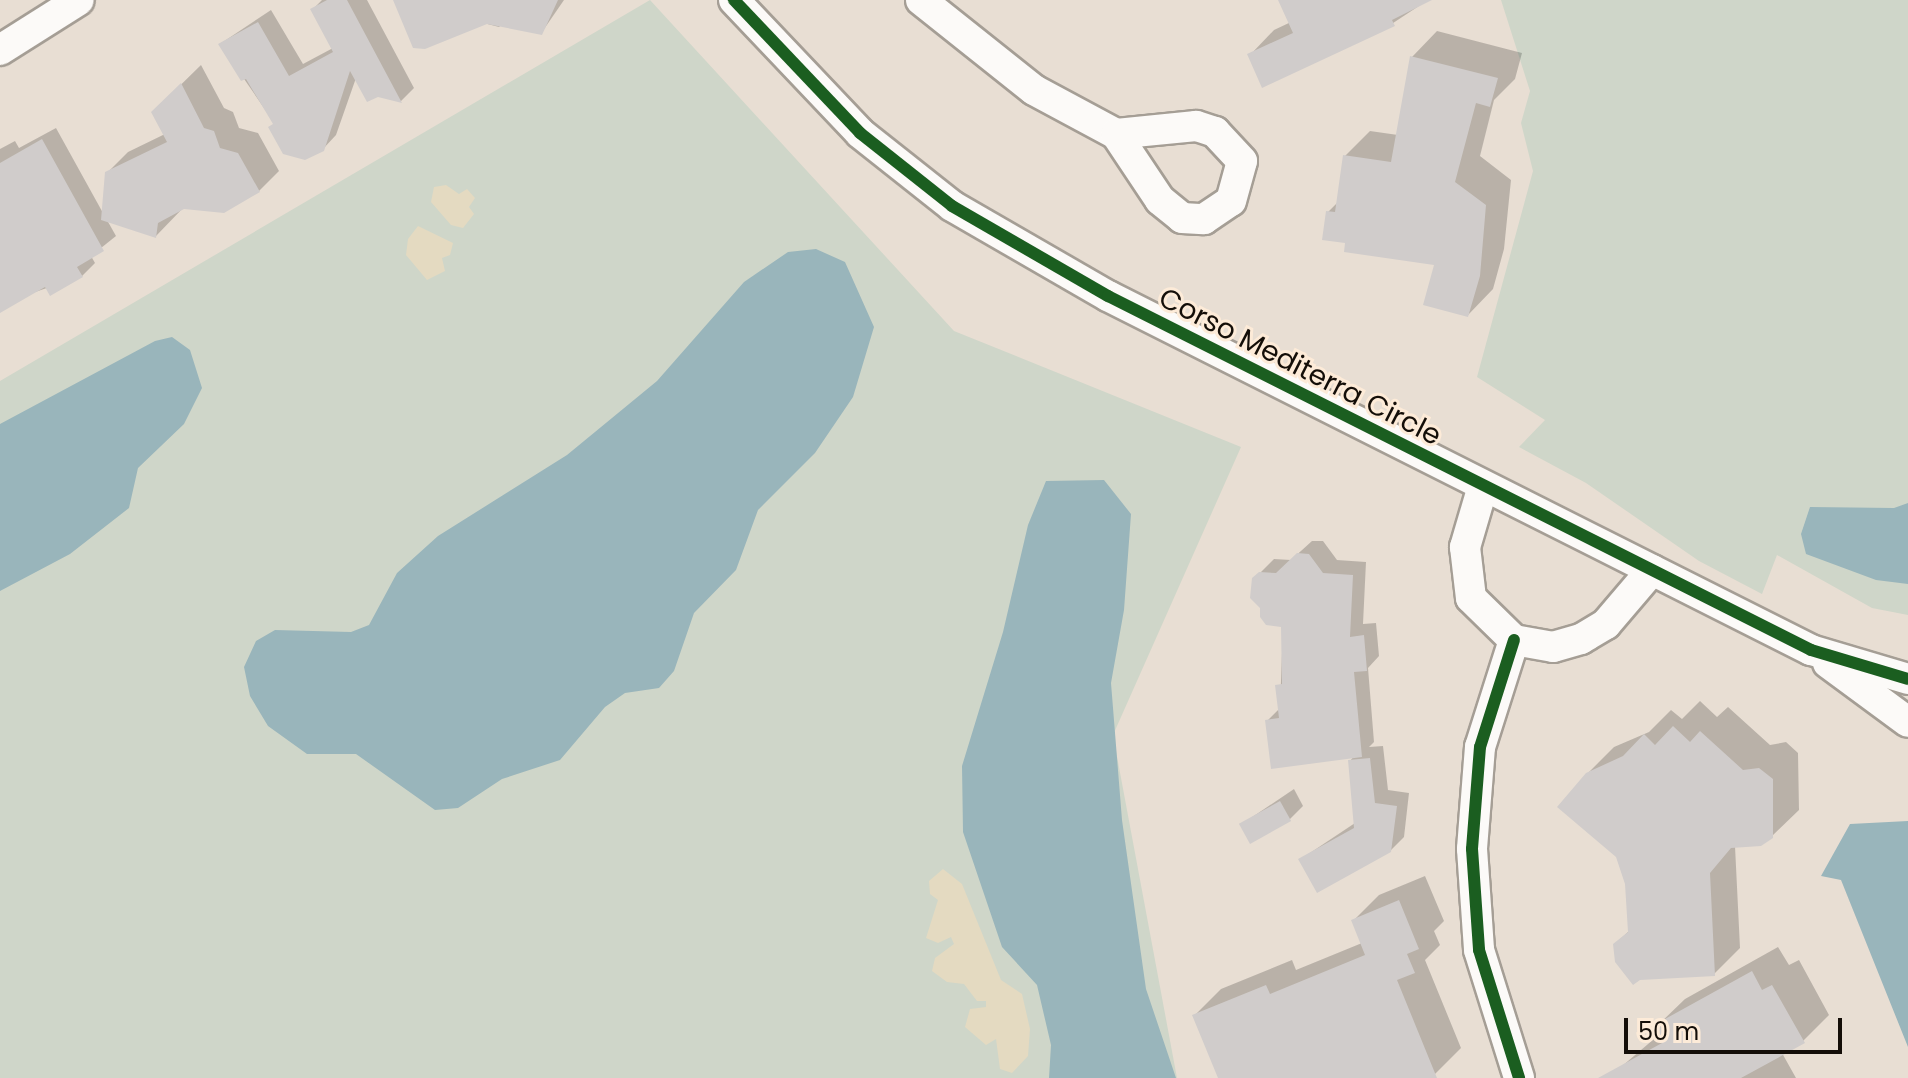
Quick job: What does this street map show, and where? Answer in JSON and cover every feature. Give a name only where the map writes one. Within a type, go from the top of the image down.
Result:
[{"type":"street","points":[[0,50],[79,0]]},
{"type":"street","name":"Corso Mediterra Circle","points":[[734,0],[860,133],[952,206],[1108,296],[1811,650],[1908,722]]},
{"type":"street","points":[[921,0],[1034,90],[1116,134]]},
{"type":"street","points":[[1483,486],[1465,547],[1466,575],[1471,598],[1514,640],[1553,647],[1581,639],[1606,624],[1652,570]]},
{"type":"street","points":[[1514,640],[1480,747],[1472,849],[1479,950],[1519,1078]]},
{"type":"street","name":"Corso Mediterra Circle","points":[[1811,650],[1908,679]]},
{"type":"shaded area","points":[[650,0],[954,331],[1241,447],[1113,735],[1177,1078],[0,1078],[0,381]]},
{"type":"shaded area","points":[[1501,0],[1908,0],[1908,615],[1872,608],[1777,555],[1762,594],[1699,561],[1586,483],[1519,447],[1545,420],[1477,377],[1533,171],[1521,123],[1530,91]]},
{"type":"sand","points":[[446,185],[459,194],[467,189],[475,198],[469,207],[474,214],[463,228],[451,225],[431,202],[434,187]]},
{"type":"sand","points":[[418,226],[453,243],[450,255],[442,258],[445,271],[427,280],[406,255],[408,239]]},
{"type":"sand","points":[[943,869],[962,884],[1001,980],[1022,994],[1030,1029],[1028,1056],[1012,1073],[1000,1069],[996,1039],[986,1045],[965,1027],[970,1009],[986,1007],[986,1001],[977,1001],[964,984],[947,982],[932,971],[935,958],[954,944],[951,937],[938,943],[926,938],[938,900],[930,894],[929,881]]},
{"type":"water","points":[[816,249],[845,262],[874,327],[853,397],[815,453],[758,510],[736,570],[694,613],[674,671],[659,688],[625,693],[605,707],[560,760],[502,779],[458,808],[435,810],[356,754],[307,754],[268,726],[250,696],[244,667],[256,641],[275,630],[351,632],[369,625],[397,573],[438,536],[567,455],[657,381],[744,282],[788,252]]},
{"type":"water","points":[[172,337],[190,350],[202,388],[184,424],[138,468],[129,508],[70,554],[0,591],[0,424],[155,341]]},
{"type":"water","points":[[1104,480],[1131,514],[1124,610],[1111,683],[1122,820],[1146,989],[1176,1078],[1049,1078],[1051,1045],[1037,985],[1002,947],[963,832],[962,766],[1003,632],[1028,525],[1046,481]]},
{"type":"water","points":[[1908,503],[1908,584],[1876,580],[1806,554],[1801,534],[1810,507],[1894,508]]},
{"type":"water","points":[[1908,821],[1908,1047],[1841,880],[1821,876],[1850,824]]},
{"type":"building","points":[[327,0],[347,0],[402,103],[378,97],[367,102],[350,71],[324,151],[305,160],[283,154],[268,127],[273,124],[246,79],[241,81],[218,44],[258,22],[289,76],[333,52],[310,9]]},
{"type":"building","points":[[393,0],[558,0],[542,35],[487,24],[425,49],[413,48]]},
{"type":"building","points":[[1278,0],[1432,0],[1392,20],[1395,26],[1262,88],[1247,54],[1293,33]]},
{"type":"building","points":[[1410,56],[1498,78],[1490,107],[1476,103],[1455,182],[1486,205],[1480,276],[1468,317],[1423,305],[1434,265],[1344,252],[1345,243],[1322,240],[1326,211],[1335,212],[1343,155],[1391,162]]},
{"type":"building","points":[[181,83],[204,128],[214,131],[220,148],[238,153],[260,192],[224,213],[184,209],[158,223],[156,238],[101,220],[105,172],[167,142],[151,112]]},
{"type":"building","points":[[42,139],[104,251],[77,267],[83,277],[50,296],[45,287],[0,313],[0,163]]},
{"type":"building","points":[[1297,553],[1309,554],[1323,573],[1353,575],[1350,637],[1364,635],[1367,671],[1354,672],[1362,757],[1271,769],[1265,720],[1279,718],[1275,685],[1282,684],[1281,627],[1266,625],[1260,617],[1260,608],[1250,598],[1252,578],[1259,572],[1276,573]]},
{"type":"building","points":[[1673,726],[1690,742],[1700,731],[1743,770],[1759,768],[1773,779],[1773,838],[1761,846],[1731,848],[1710,873],[1715,976],[1640,980],[1633,985],[1615,962],[1613,944],[1628,932],[1625,884],[1616,857],[1557,807],[1586,773],[1623,756],[1644,734],[1655,745]]},
{"type":"building","points":[[1370,758],[1375,803],[1397,806],[1391,852],[1317,893],[1298,859],[1354,828],[1348,760]]},
{"type":"building","points":[[1280,801],[1291,821],[1250,844],[1239,824]]},
{"type":"building","points":[[1399,900],[1419,949],[1407,954],[1415,973],[1397,980],[1437,1078],[1218,1078],[1192,1015],[1266,985],[1270,994],[1365,955],[1351,920]]},
{"type":"building","points":[[1752,971],[1762,990],[1772,985],[1805,1043],[1741,1078],[1598,1078],[1662,1043],[1656,1024]]},
{"type":"cycle path","points":[[734,0],[860,133],[952,206],[1108,296],[1811,650],[1908,679]]},
{"type":"cycle path","points":[[1514,640],[1480,747],[1472,849],[1479,950],[1519,1078]]}]
